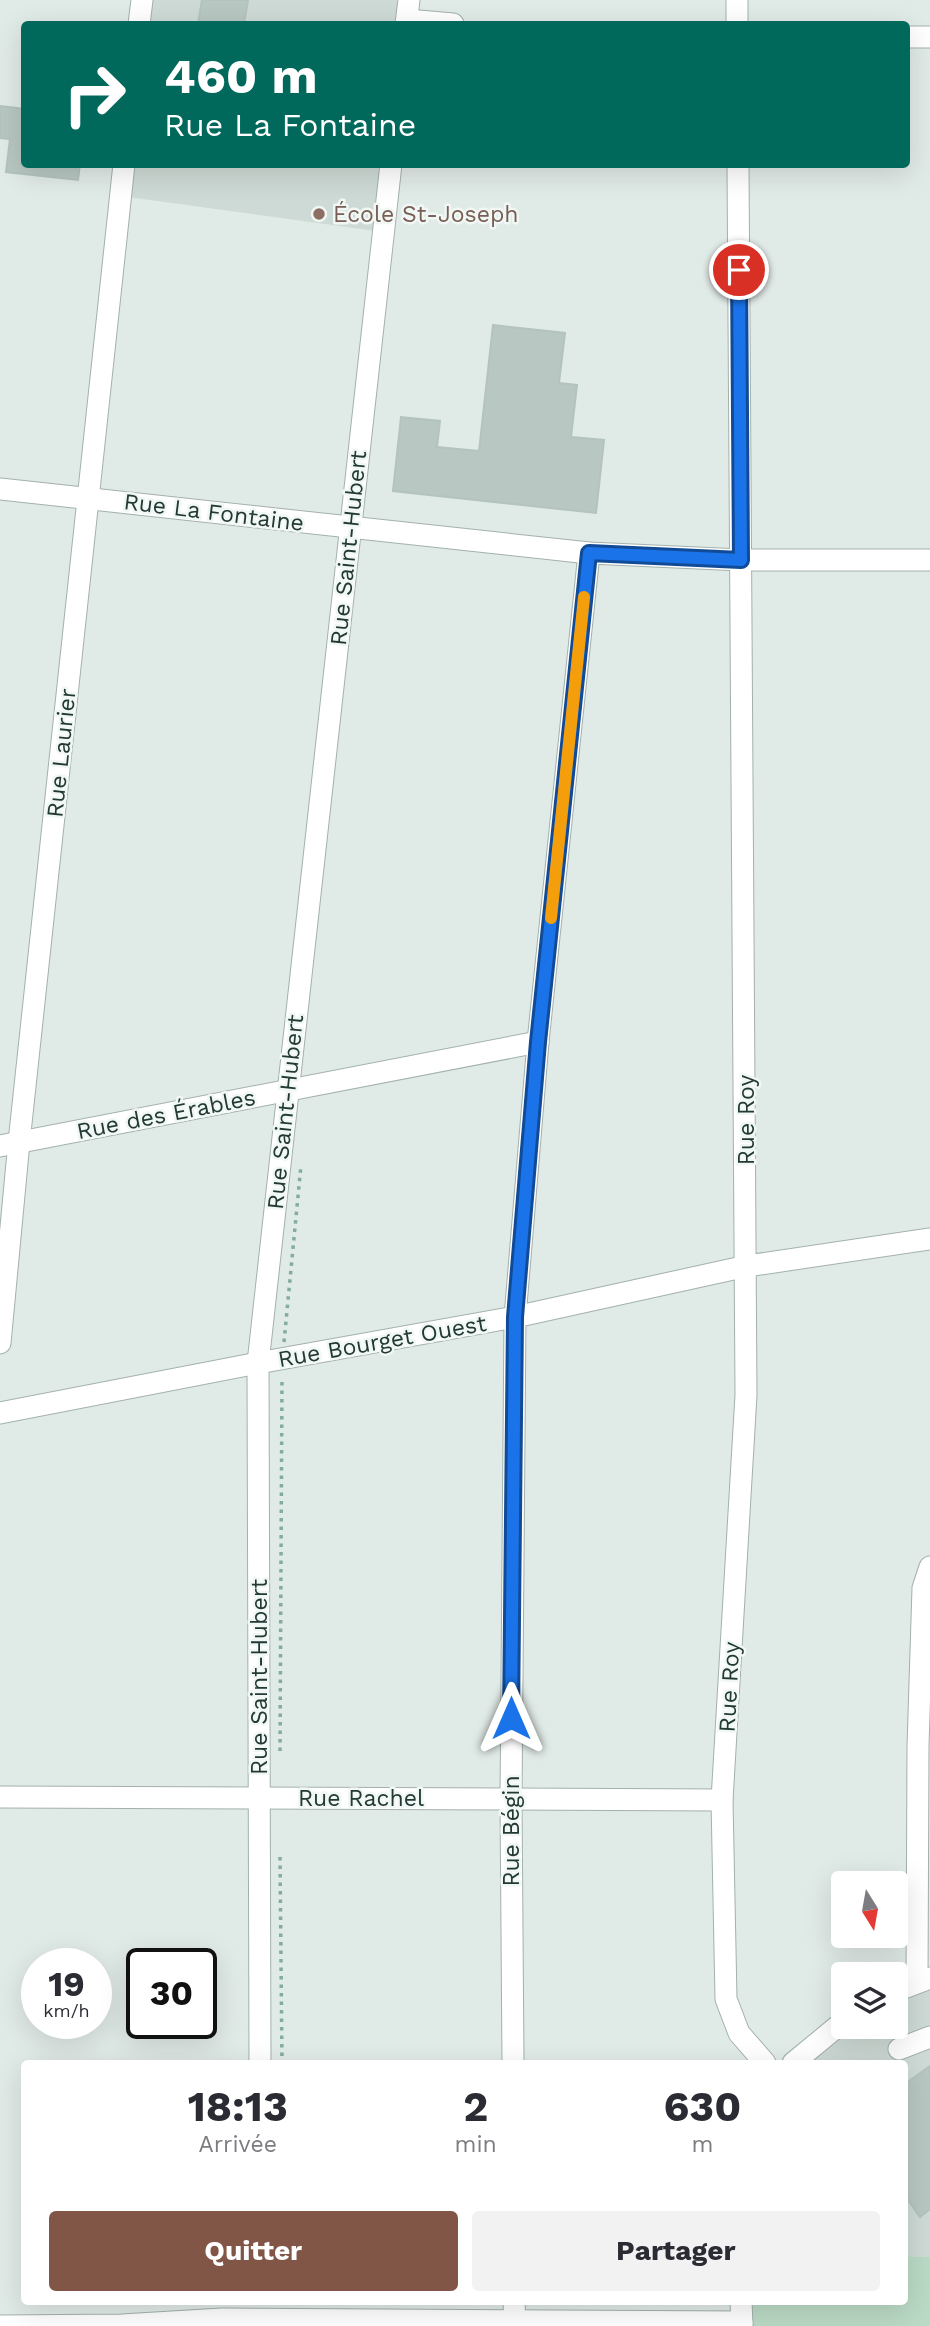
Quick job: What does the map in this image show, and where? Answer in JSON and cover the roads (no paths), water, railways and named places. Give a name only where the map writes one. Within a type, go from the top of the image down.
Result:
[{"type":"street","points":[[139,21],[142,0]]},
{"type":"street","points":[[737,0],[737,21]]},
{"type":"street","points":[[407,15],[438,21]]},
{"type":"street","points":[[910,37],[930,37]]},
{"type":"street","name":"Rue Laurier","points":[[0,1343],[9,1144],[88,497],[124,168]]},
{"type":"street","name":"Rue Saint-Hubert","points":[[260,2060],[258,1363],[391,168]]},
{"type":"street","name":"Rue Roy","points":[[738,168],[746,1395],[722,1800],[726,1999],[739,2033],[762,2060]]},
{"type":"street","name":"Rue La Fontaine","points":[[0,489],[589,553],[741,560],[930,560]]},
{"type":"street","name":"Rue Bégin","points":[[513,2060],[511,1799],[515,1317],[538,1042],[589,553]]},
{"type":"street","name":"Rue des Érables","points":[[9,1144],[538,1042]]},
{"type":"street","name":"Rue Bourget Ouest","points":[[0,1413],[515,1317],[747,1266],[930,1239]]},
{"type":"street","points":[[923,1979],[918,1746],[923,1588],[930,1567]]},
{"type":"street","name":"Rue Rachel","points":[[0,1797],[722,1800]]},
{"type":"street","points":[[797,2060],[831,2032]]},
{"type":"street","points":[[899,2049],[930,2037]]},
{"type":"street","points":[[0,2326],[121,2325],[251,2315],[742,2316]]},
{"type":"place","name":"École St-Joseph","points":[[319,214]]}]
